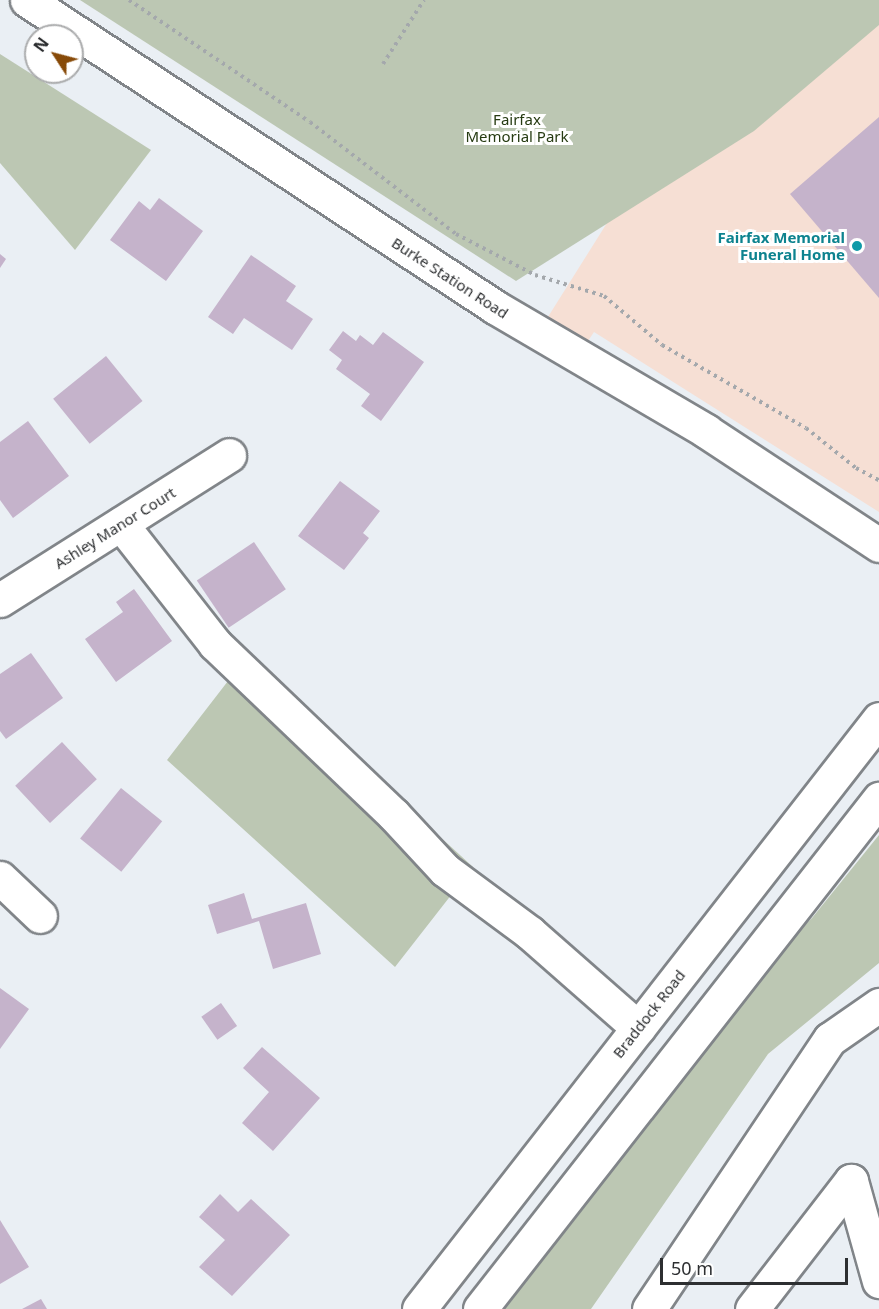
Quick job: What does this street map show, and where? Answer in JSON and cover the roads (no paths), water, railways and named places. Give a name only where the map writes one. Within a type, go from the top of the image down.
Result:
[{"type":"main road","name":"Burke Station Road","points":[[27,0],[495,307],[706,431],[879,545]]},
{"type":"main road","name":"Ashley Manor Court","points":[[0,600],[229,456]]},
{"type":"main road","points":[[122,524],[215,644],[393,813],[445,870],[530,933],[638,1028]]},
{"type":"main road","name":"Braddock Road","points":[[419,1309],[879,719]]},
{"type":"main road","points":[[480,1309],[879,799]]},
{"type":"main road","points":[[0,878],[40,916]]},
{"type":"main road","points":[[653,1307],[830,1039],[879,1005]]},
{"type":"main road","points":[[752,1309],[852,1181],[879,1281]]},
{"type":"place","name":"Fairfax Memorial Funeral Home","points":[[857,246]]},
{"type":"park label","name":"Fairfax Memorial Park","points":[[517,128]]}]
